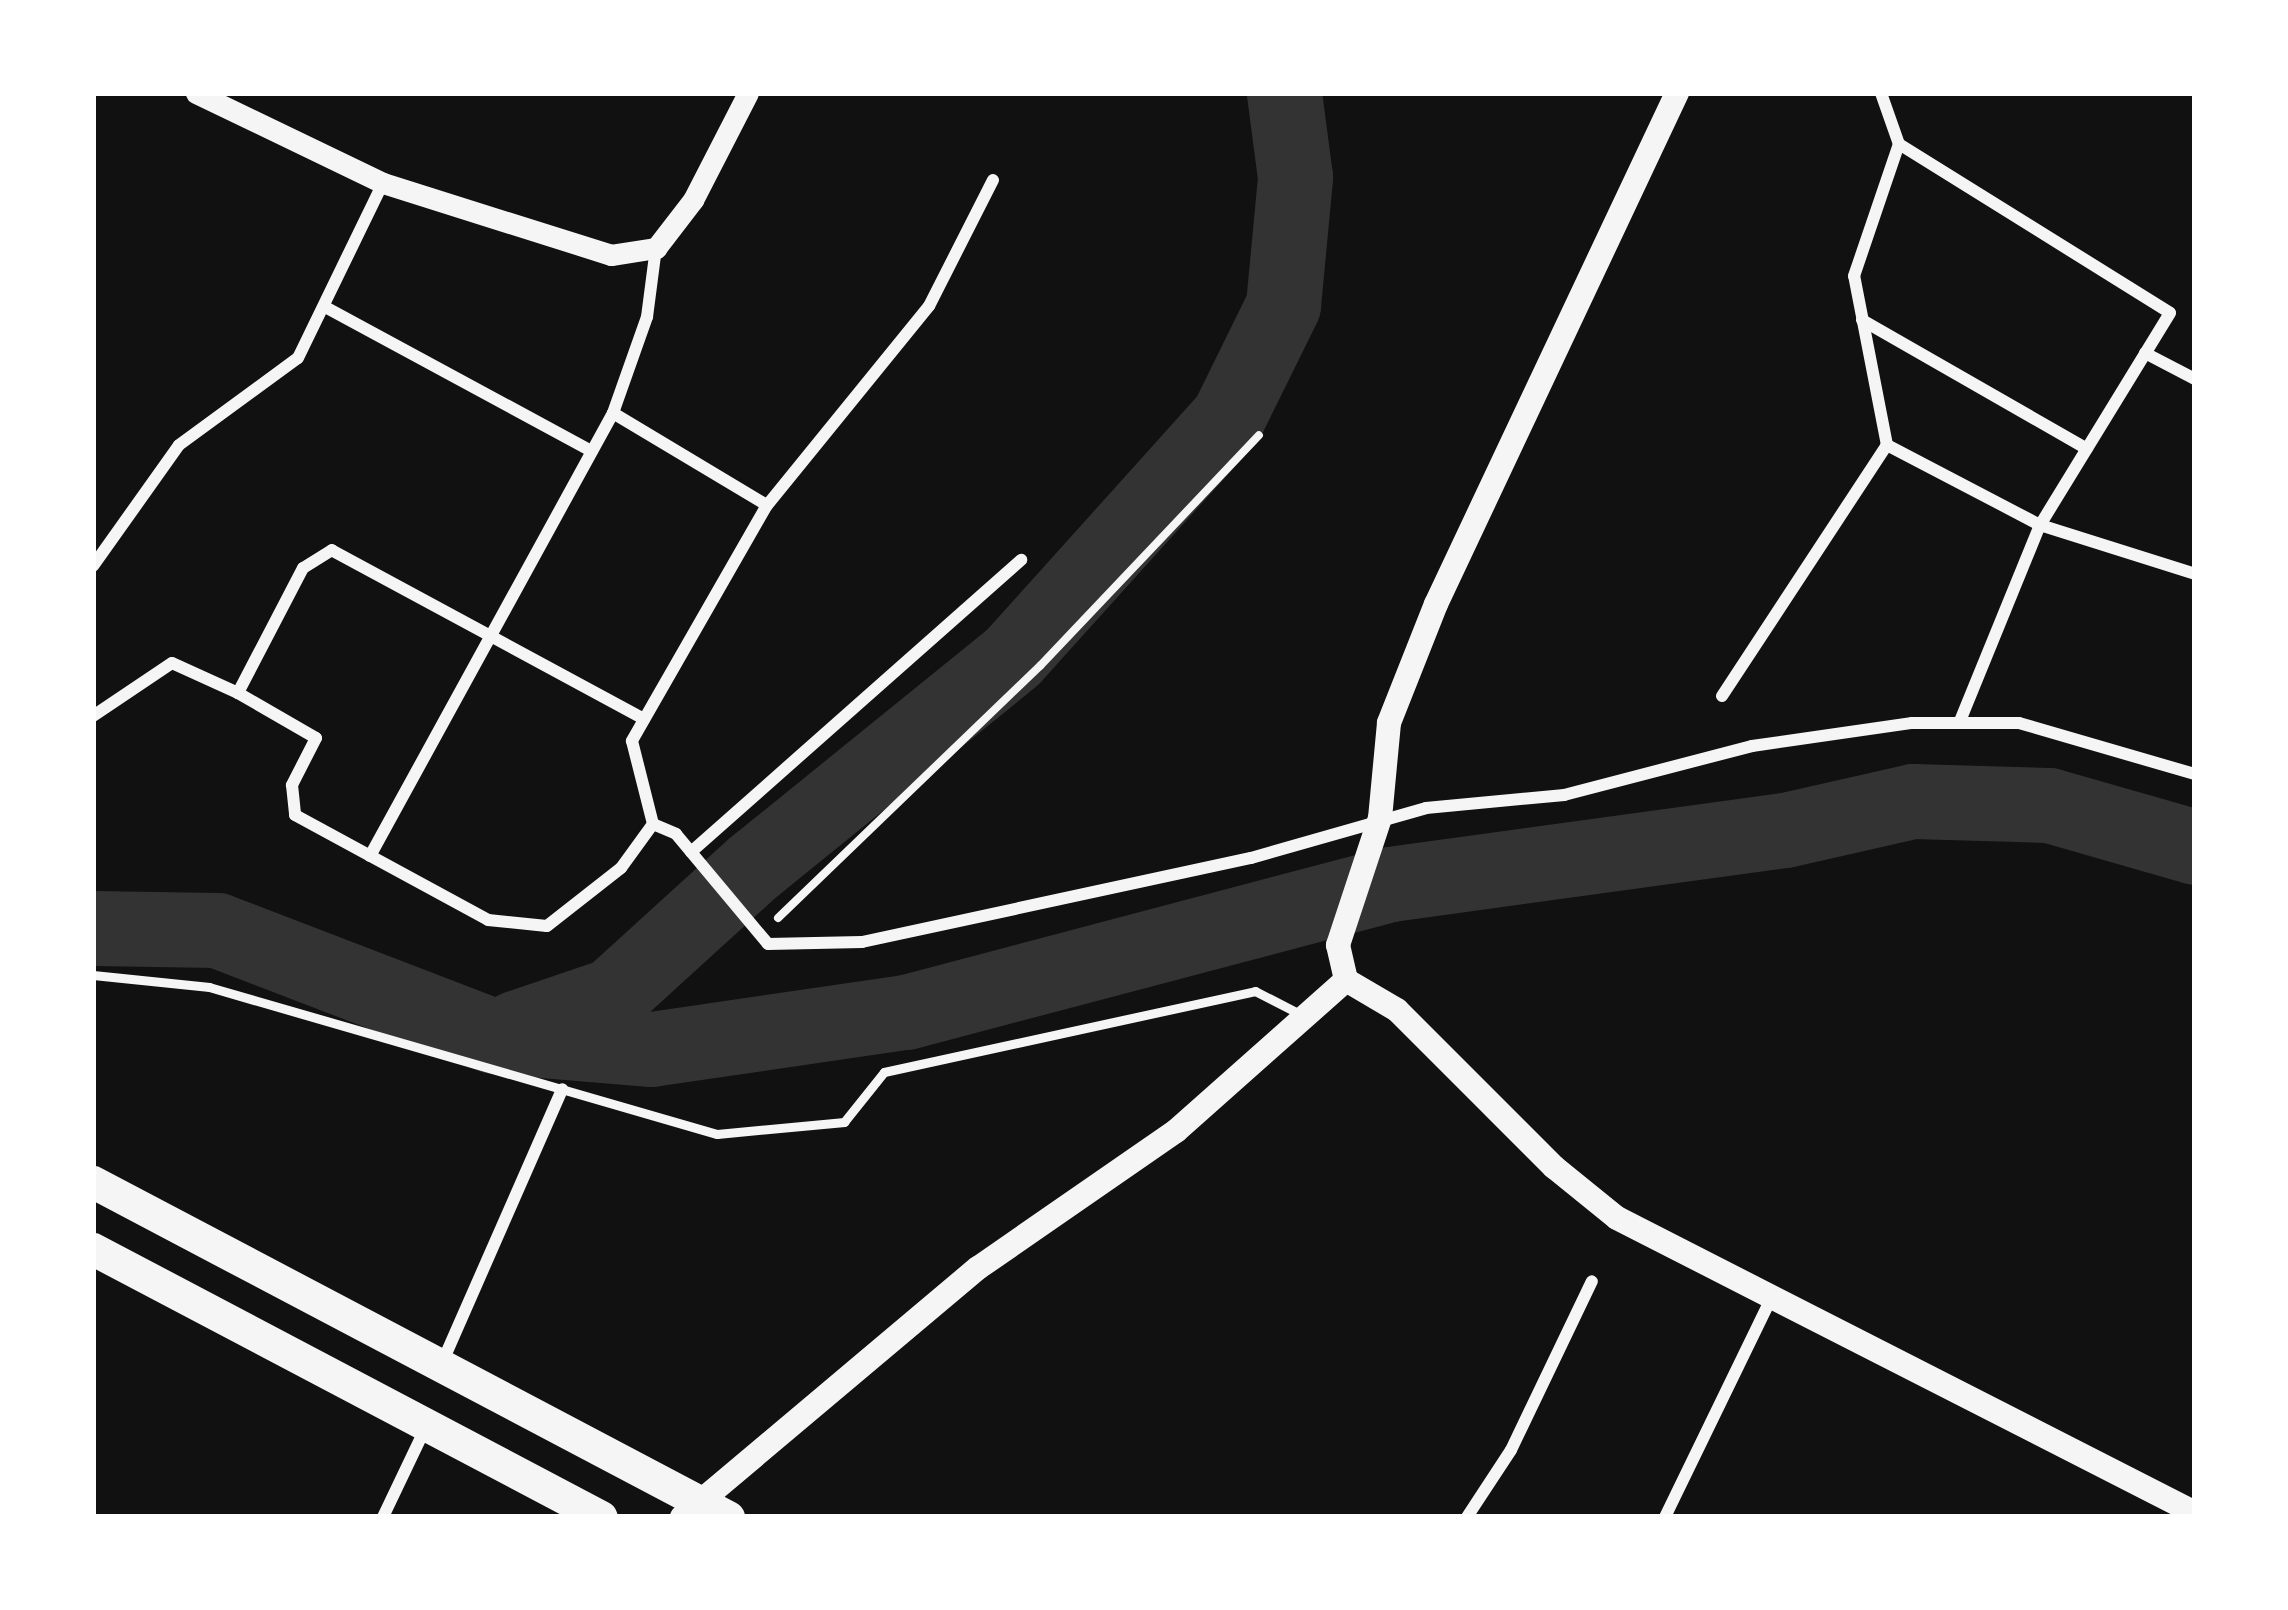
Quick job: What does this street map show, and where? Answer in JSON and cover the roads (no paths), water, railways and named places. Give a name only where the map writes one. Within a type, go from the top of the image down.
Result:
[{"type":"highway","points":[[93,1182],[441,1364],[704,1512]]},
{"type":"highway","points":[[93,1249],[601,1517]]},
{"type":"main road","points":[[1677,93],[1436,604],[1389,723],[1376,828],[1338,945],[1346,980],[1397,1010],[1554,1167],[1617,1218],[1770,1301],[2195,1513]]},
{"type":"main road","points":[[704,1512],[978,1268],[1176,1131],[1346,980]]},
{"type":"street","points":[[370,856],[613,413],[647,317],[656,248],[694,200],[748,93]]},
{"type":"street","points":[[1722,696],[1887,446],[1854,275],[1899,144],[1881,93]]},
{"type":"street","points":[[206,95],[383,183],[611,255],[656,248]]},
{"type":"street","points":[[1899,144],[2170,314],[2040,525],[1960,721]]},
{"type":"street","points":[[993,180],[929,305],[767,505],[632,741],[653,824],[691,852],[768,944],[862,942],[1376,828],[1564,795],[1752,746],[1960,721],[2019,723],[2195,774]]},
{"type":"street","points":[[93,566],[179,445],[298,358],[327,308],[383,183]]},
{"type":"street","points":[[327,308],[592,451]]},
{"type":"street","points":[[1862,320],[2087,449]]},
{"type":"street","points":[[2146,353],[2195,379]]},
{"type":"street","points":[[613,413],[767,505]]},
{"type":"street","points":[[1887,446],[2040,525],[2195,574]]},
{"type":"street","points":[[238,693],[303,568],[332,550],[644,719]]},
{"type":"street","points":[[691,852],[1022,560]]},
{"type":"street","points":[[93,716],[172,663],[238,693],[316,738],[292,785],[295,815],[488,920],[547,926],[621,868],[653,824]]},
{"type":"street","points":[[441,1364],[562,1089]]},
{"type":"street","points":[[1468,1517],[1511,1450],[1592,1281]]},
{"type":"street","points":[[1665,1517],[1770,1301]]},
{"type":"street","points":[[382,1517],[426,1427]]},
{"type":"lane","points":[[93,975],[209,987],[717,1134],[844,1122],[884,1072],[1255,991],[1302,1016]]},
{"type":"waterway","points":[[515,1028],[612,995],[754,866],[1013,656],[1228,417],[1283,305],[1295,177],[1284,93]]},
{"type":"waterway","points":[[93,928],[217,930],[493,1036],[651,1049],[906,1012],[1390,884],[1785,830],[1913,801],[2049,805],[2195,847]]}]
